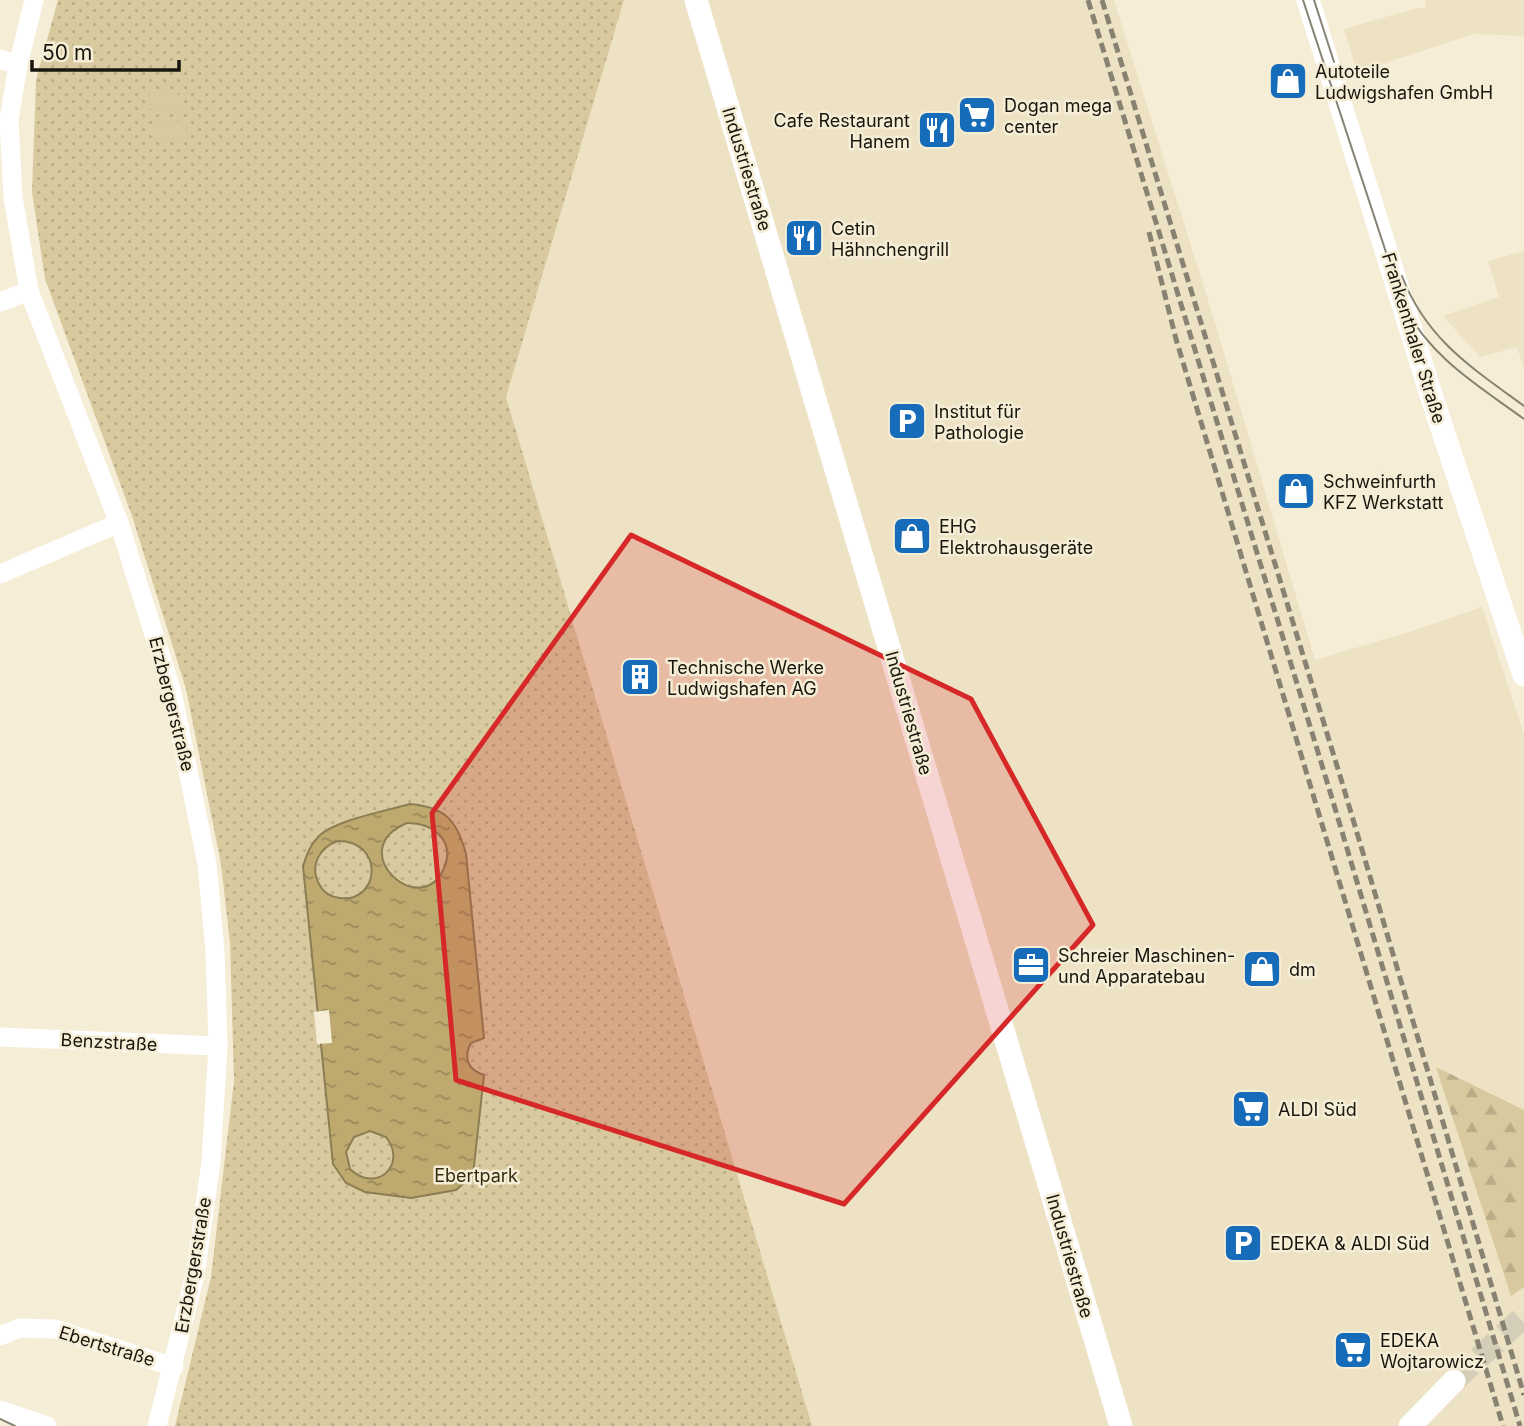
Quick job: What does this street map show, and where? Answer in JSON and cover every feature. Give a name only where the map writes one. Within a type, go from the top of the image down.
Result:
[{"type":"street","name":"Erzbergerstraße","points":[[34,0],[9,62],[13,197],[29,291],[118,523],[172,692],[207,864],[215,951],[218,1046],[211,1162],[195,1275],[157,1426]]},
{"type":"street","name":"Industriestraße","points":[[696,0],[1121,1426]]},
{"type":"street","name":"Frankenthaler Straße","points":[[1308,0],[1432,398],[1524,675]]},
{"type":"street","points":[[0,302],[29,291]]},
{"type":"street","points":[[0,574],[118,523]]},
{"type":"street","name":"Benzstraße","points":[[0,1037],[218,1046]]},
{"type":"street","name":"Ebertstraße","points":[[0,1336],[20,1328],[55,1329],[174,1367]]},
{"type":"street","points":[[1409,1426],[1454,1381]]},
{"type":"street","points":[[0,1410],[47,1426]]},
{"type":"highlighted area","points":[[631,535],[971,699],[1093,925],[844,1204],[456,1080],[432,813]]},
{"type":"shaded area","points":[[624,0],[1114,0],[1213,316],[1315,660],[1482,607],[1524,734],[1524,1426],[812,1426],[506,397]]},
{"type":"shaded area","points":[[1426,0],[1524,0],[1524,36],[1474,34],[1357,72],[1344,29],[1425,8]]},
{"type":"shaded area","points":[[1524,251],[1524,368],[1517,347],[1480,357],[1443,316],[1499,297],[1488,261]]},
{"type":"green space","name":"Ebertpark","points":[[58,0],[624,0],[506,397],[812,1426],[175,1426],[211,1277],[234,1081],[230,943],[221,864],[186,689],[132,516],[45,279],[32,192],[36,80]]},
{"type":"green space","points":[[150,92],[185,95],[183,113],[148,109]]},
{"type":"green space","points":[[153,119],[187,123],[186,140],[151,136]]},
{"type":"green space","points":[[1436,1067],[1524,1110],[1524,1287],[1511,1296]]},
{"type":"water","points":[[410,804],[432,808],[448,817],[458,832],[466,854],[484,1038],[471,1043],[467,1054],[471,1067],[484,1075],[473,1175],[456,1190],[411,1198],[365,1192],[346,1183],[333,1164],[303,866],[313,843],[327,830]],"holes":[[[407,823],[433,830],[447,849],[444,868],[433,883],[419,888],[405,885],[393,876],[384,863],[382,849],[389,835]],[[338,841],[353,844],[364,851],[370,860],[372,871],[369,882],[363,891],[353,897],[333,897],[325,892],[316,877],[318,858],[321,852]],[[370,1131],[386,1137],[392,1147],[393,1157],[386,1173],[370,1178],[360,1176],[350,1169],[346,1152],[354,1137]]]},
{"type":"pier","points":[[329,1010],[332,1043],[317,1044],[314,1012]]},
{"type":"tunnel","points":[[1454,1381],[1524,1316]]},
{"type":"tram line","points":[[1303,0],[1404,307],[1416,326],[1442,356],[1524,419]]},
{"type":"tram line","points":[[1314,0],[1334,62]]},
{"type":"tram line","points":[[1402,276],[1412,298],[1437,335],[1469,365],[1524,406]]},
{"type":"tram line","points":[[0,1419],[15,1426]]},
{"type":"railway","points":[[1088,0],[1520,1426]]},
{"type":"railway","points":[[1102,0],[1341,779],[1524,1395]]},
{"type":"railway","points":[[1149,232],[1176,339],[1503,1426]]},
{"type":"place","name":"Autoteile Ludwigshafen GmbH","points":[[1288,81]]},
{"type":"place","name":"Dogan mega center","points":[[977,115]]},
{"type":"place","name":"Cafe Restaurant Hanem","points":[[937,130]]},
{"type":"place","name":"Cetin Hähnchengrill","points":[[804,238]]},
{"type":"place","name":"Institut für Pathologie","points":[[907,421]]},
{"type":"place","name":"Schweinfurth KFZ Werkstatt","points":[[1296,491]]},
{"type":"place","name":"EHG Elektrohausgeräte","points":[[912,536]]},
{"type":"place","name":"Technische Werke Ludwigshafen AG","points":[[640,677]]},
{"type":"place","name":"Schreier Maschinen- und Apparatebau","points":[[1031,965]]},
{"type":"place","name":"dm","points":[[1262,969]]},
{"type":"place","name":"ALDI Süd","points":[[1251,1109]]},
{"type":"place","name":"EDEKA & ALDI Süd","points":[[1243,1243]]},
{"type":"place","name":"EDEKA Wojtarowicz","points":[[1353,1350]]}]
